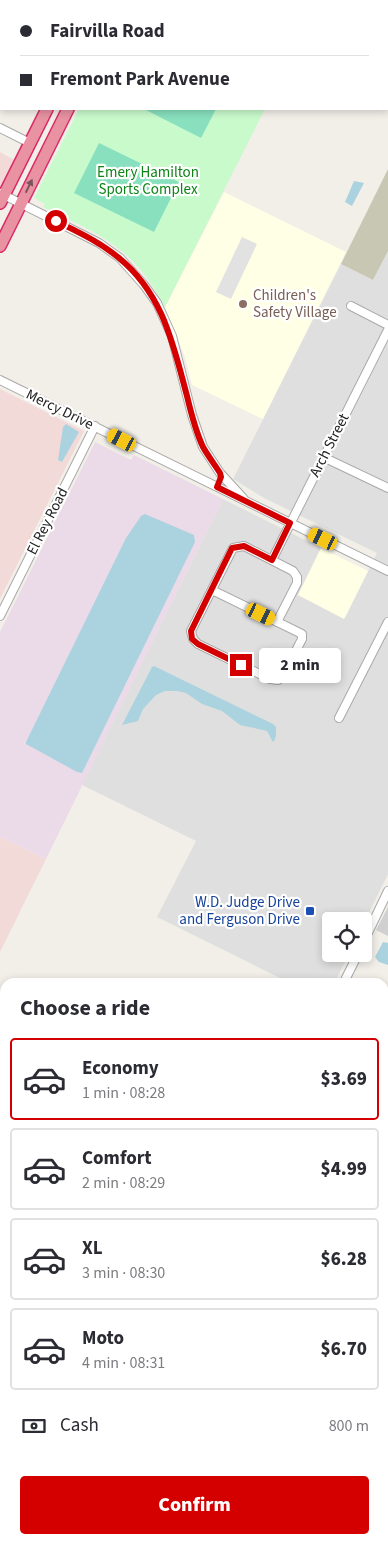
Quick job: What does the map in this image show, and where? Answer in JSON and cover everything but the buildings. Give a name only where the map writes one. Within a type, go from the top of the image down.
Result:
[{"type":"highway","points":[[1,197],[46,110]]},
{"type":"highway","points":[[0,246],[68,110]]},
{"type":"street","points":[[0,128],[30,143]]},
{"type":"street","points":[[1,197],[21,204],[98,243],[120,258],[144,284],[157,303],[172,336],[194,423],[203,447],[220,473],[246,501]]},
{"type":"street","points":[[351,306],[388,325]]},
{"type":"street","name":"Arch Street","points":[[272,560],[388,330]]},
{"type":"street","name":"Mercy Drive","points":[[0,380],[388,571]]},
{"type":"street","name":"El Rey Road","points":[[0,616],[95,426]]},
{"type":"street","points":[[323,457],[387,485]]},
{"type":"street","points":[[217,487],[221,477],[220,473]]},
{"type":"street","points":[[212,590],[277,622],[302,634],[302,639],[283,676],[278,680],[270,679],[198,644],[192,639],[191,631],[232,548],[244,546],[294,571],[297,583],[277,622]]},
{"type":"street","points":[[339,718],[388,622]]},
{"type":"street","points":[[372,924],[388,891]]},
{"type":"street","points":[[346,978],[354,962]]},
{"type":"shaded area","points":[[0,152],[14,160],[0,189]]},
{"type":"shaded area","points":[[388,169],[388,251],[373,280],[341,264]]},
{"type":"shaded area","name":"Children's Safety Village","points":[[224,192],[346,252],[263,419],[192,385],[185,357],[165,307]]},
{"type":"shaded area","points":[[242,237],[257,244],[231,299],[216,292]]},
{"type":"shaded area","points":[[388,251],[388,874],[369,912],[322,912],[322,962],[345,962],[337,978],[280,978],[157,917],[196,841],[82,785],[223,499],[321,548],[298,595],[345,618],[377,553],[264,498],[233,479],[341,264],[373,280]]},
{"type":"shaded area","points":[[0,389],[84,431],[0,599]]},
{"type":"shaded area","points":[[95,442],[131,460],[134,455],[223,499],[46,859],[0,837],[0,632]]},
{"type":"shaded area","points":[[321,548],[368,571],[344,619],[298,595]]},
{"type":"shaded area","points":[[0,837],[46,859],[0,952]]},
{"type":"shaded area","points":[[388,907],[388,936],[376,930]]},
{"type":"green space","name":"Emery Hamilton Sports Complex","points":[[78,110],[264,110],[165,307],[145,275],[126,255],[92,231],[43,207],[45,204],[34,198]]},
{"type":"green space","points":[[146,110],[215,110],[201,138]]},
{"type":"green space","points":[[99,143],[179,182],[154,232],[74,193]]},
{"type":"water","points":[[354,181],[364,183],[352,206],[345,202]]},
{"type":"water","points":[[66,424],[79,432],[62,462],[58,460],[63,427]]},
{"type":"water","points":[[145,514],[194,535],[195,542],[82,773],[77,772],[26,744],[26,742],[126,538],[141,516]]},
{"type":"water","points":[[154,666],[273,724],[276,727],[276,735],[273,742],[267,731],[240,725],[222,711],[202,704],[186,693],[177,691],[165,691],[156,695],[143,709],[138,721],[122,725]]},
{"type":"water","points":[[383,942],[388,943],[388,965],[379,962],[375,957]]},
{"type":"place","name":"Children's Safety Village","points":[[243,304]]},
{"type":"place","name":"W.D. Judge Drive and Ferguson Drive","points":[[310,911]]},
{"type":"route","points":[[56,221],[98,243],[120,258],[144,284],[157,303],[172,336],[192,415],[203,447],[220,473],[221,477],[217,487],[290,523],[272,560],[244,546],[232,548],[191,631],[192,639],[198,644],[241,665]]}]
